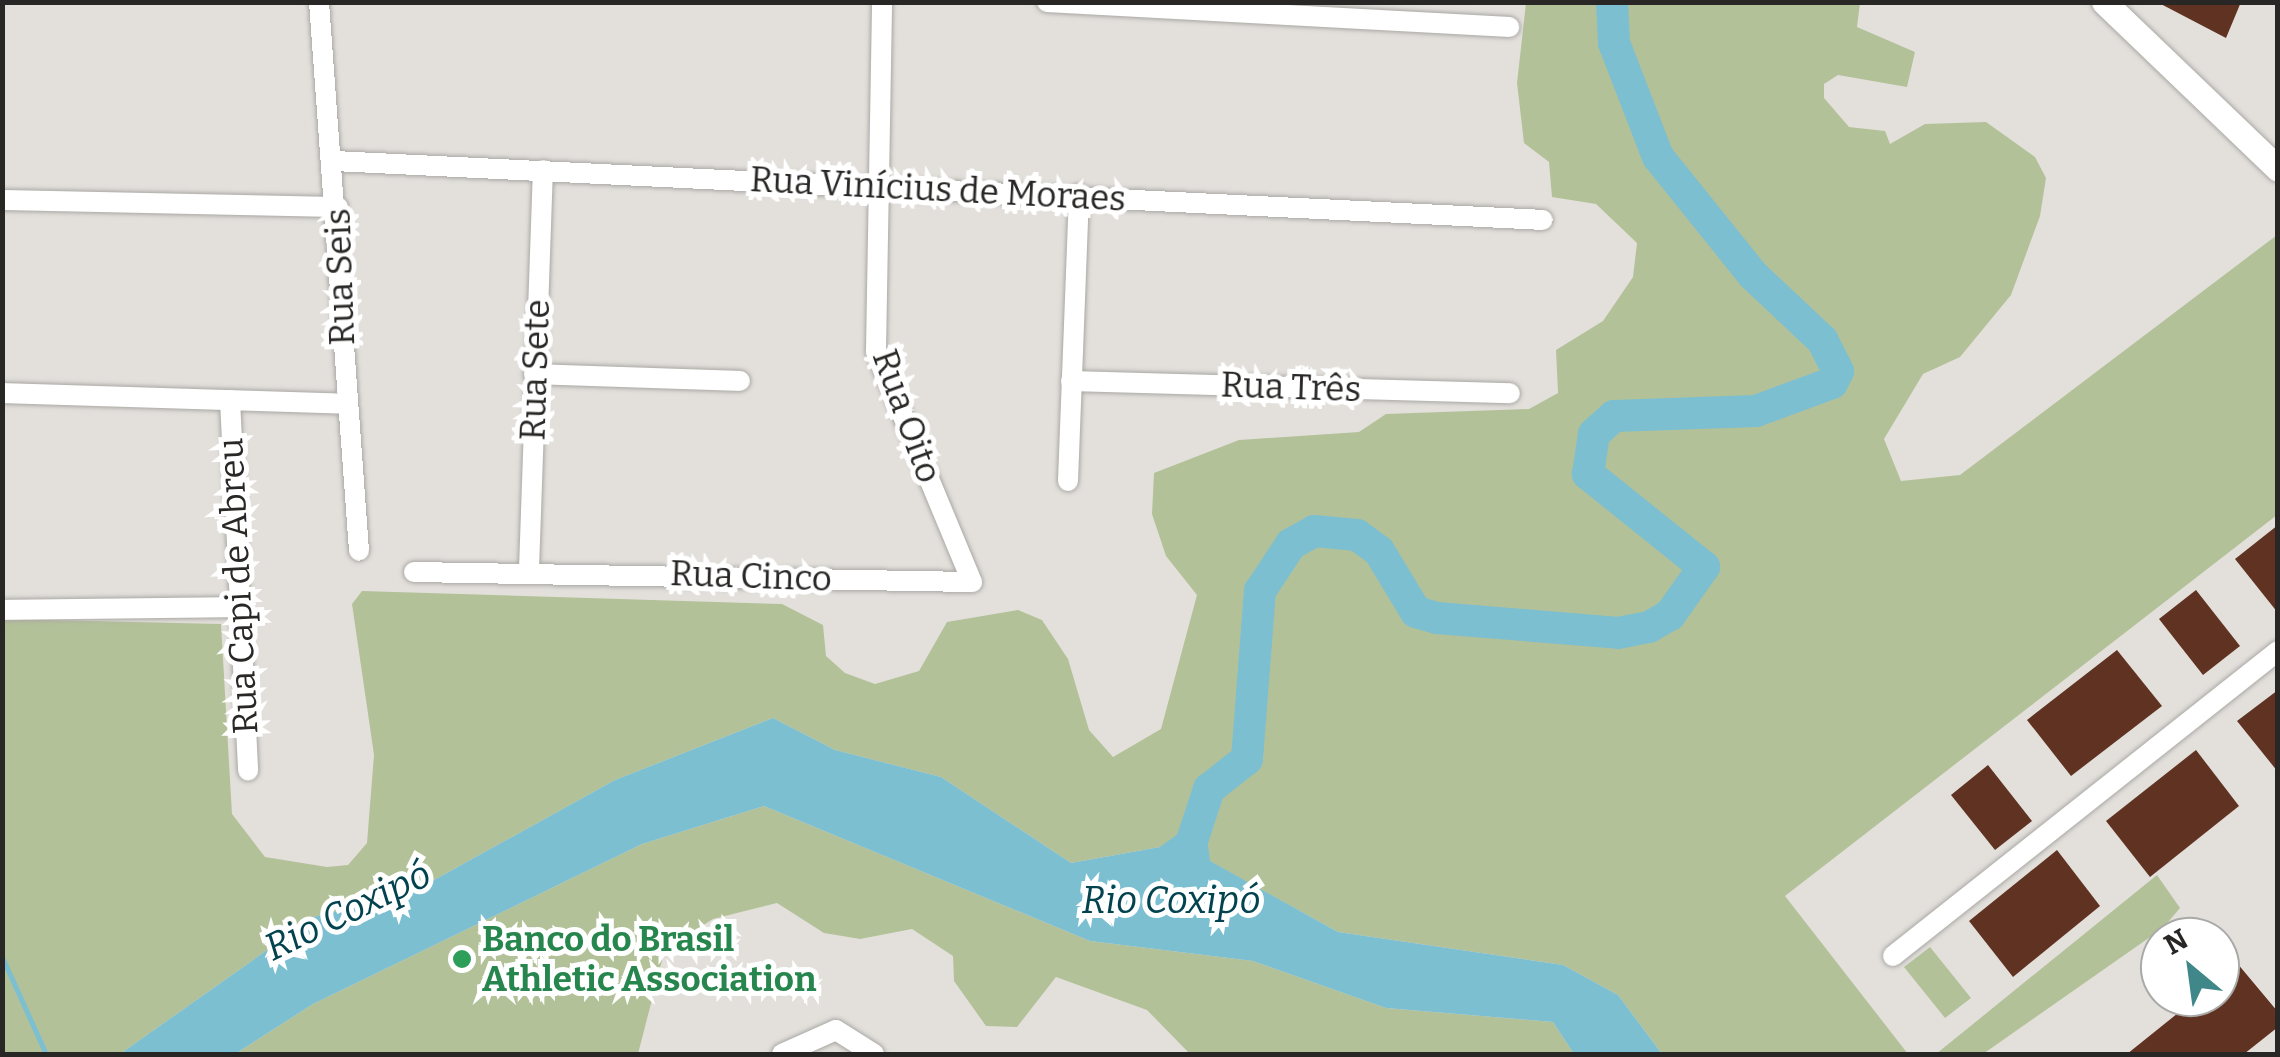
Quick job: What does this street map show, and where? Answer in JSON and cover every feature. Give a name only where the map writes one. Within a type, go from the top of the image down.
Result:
[{"type":"street","name":"Rua Seis","points":[[319,2],[338,207],[345,404],[358,551]]},
{"type":"street","name":"Rua Oito","points":[[882,2],[876,352],[972,582]]},
{"type":"street","points":[[1047,2],[1510,27]]},
{"type":"street","points":[[2104,2],[2278,170]]},
{"type":"street","name":"Rua Vinícius de Moraes","points":[[334,161],[1079,194],[1543,220]]},
{"type":"street","name":"Rua Sete","points":[[530,569],[542,170]]},
{"type":"street","points":[[1068,481],[1079,194]]},
{"type":"street","points":[[2,200],[338,207]]},
{"type":"street","points":[[534,374],[740,382]]},
{"type":"street","name":"Rua Três","points":[[1071,381],[1510,393]]},
{"type":"street","points":[[2,393],[345,404]]},
{"type":"street","name":"Rua Capi de Abreu","points":[[230,400],[237,607],[248,772]]},
{"type":"street","name":"Rua Cinco","points":[[414,572],[530,569],[972,582]]},
{"type":"street","points":[[2,610],[237,607]]},
{"type":"street","points":[[1893,956],[2278,651]]},
{"type":"street","points":[[782,1054],[836,1030],[874,1054]]},
{"type":"green space","points":[[1526,3],[1860,3],[1857,27],[1915,52],[1907,87],[1838,75],[1824,84],[1824,98],[1849,127],[1885,131],[1890,144],[1925,124],[1986,122],[2035,157],[2046,178],[2040,216],[2011,295],[1960,357],[1923,374],[1884,439],[1901,481],[1960,475],[2277,235],[2277,515],[1785,896],[1908,1054],[1662,1054],[1618,995],[1563,965],[1338,932],[1209,861],[1160,847],[1071,863],[941,777],[835,750],[773,718],[615,780],[416,890],[314,917],[120,1054],[3,1054],[3,619],[221,624],[232,814],[265,857],[327,867],[348,865],[367,843],[374,755],[352,604],[362,591],[782,604],[823,625],[826,656],[845,673],[875,684],[919,671],[947,622],[1018,610],[1042,620],[1068,659],[1089,730],[1113,757],[1161,729],[1197,595],[1166,556],[1152,514],[1154,473],[1239,440],[1359,432],[1386,414],[1529,409],[1558,393],[1556,350],[1603,321],[1633,277],[1637,243],[1596,204],[1552,197],[1549,162],[1524,143],[1517,83]]},
{"type":"green space","points":[[764,806],[1090,941],[1253,961],[1386,1008],[1553,1022],[1574,1054],[1190,1054],[1147,1010],[1056,977],[1017,1027],[986,1026],[954,981],[953,956],[912,929],[860,939],[824,933],[777,903],[713,919],[665,949],[638,1054],[235,1054],[313,1004],[642,844]]},
{"type":"green space","points":[[2157,875],[2180,908],[2172,917],[2140,917],[2140,944],[1983,1054],[1936,1054]]},
{"type":"green space","points":[[1930,947],[1971,998],[1945,1018],[1904,967]]},
{"type":"water","name":"Rio Coxipó","points":[[773,718],[835,750],[941,777],[1071,863],[1160,847],[1204,815],[1210,861],[1338,932],[1563,965],[1618,995],[1662,1054],[1574,1054],[1553,1022],[1386,1008],[1253,961],[1090,941],[764,806],[642,844],[313,1004],[235,1054],[120,1054],[314,917],[416,890],[615,780]]},
{"type":"building","points":[[2157,2],[2241,2],[2226,38]]},
{"type":"building","points":[[2278,525],[2278,613],[2235,559]]},
{"type":"building","points":[[2196,590],[2240,646],[2203,675],[2159,619]]},
{"type":"building","points":[[2117,650],[2162,706],[2071,776],[2027,720]]},
{"type":"building","points":[[2278,690],[2278,772],[2237,721]]},
{"type":"building","points":[[2196,750],[2239,806],[2150,877],[2106,821]]},
{"type":"building","points":[[1988,765],[2032,821],[1995,850],[1951,795]]},
{"type":"building","points":[[2057,850],[2100,906],[2013,977],[1969,921]]},
{"type":"building","points":[[2240,967],[2278,1012],[2278,1027],[2244,1054],[2127,1054],[2173,1017],[2240,1017]]},
{"type":"waterway","points":[[1187,856],[1209,789],[1247,759],[1260,591],[1291,544],[1314,531],[1357,535],[1379,551],[1416,612],[1437,618],[1618,633],[1649,627],[1670,615],[1704,567],[1588,474],[1594,434],[1614,416],[1756,411],[1832,383],[1838,371],[1822,340],[1753,275],[1658,157],[1614,43],[1612,2]]},
{"type":"waterway","points":[[2,957],[46,1054]]},
{"type":"place","name":"Banco do Brasil Athletic Association","points":[[462,959]]}]
